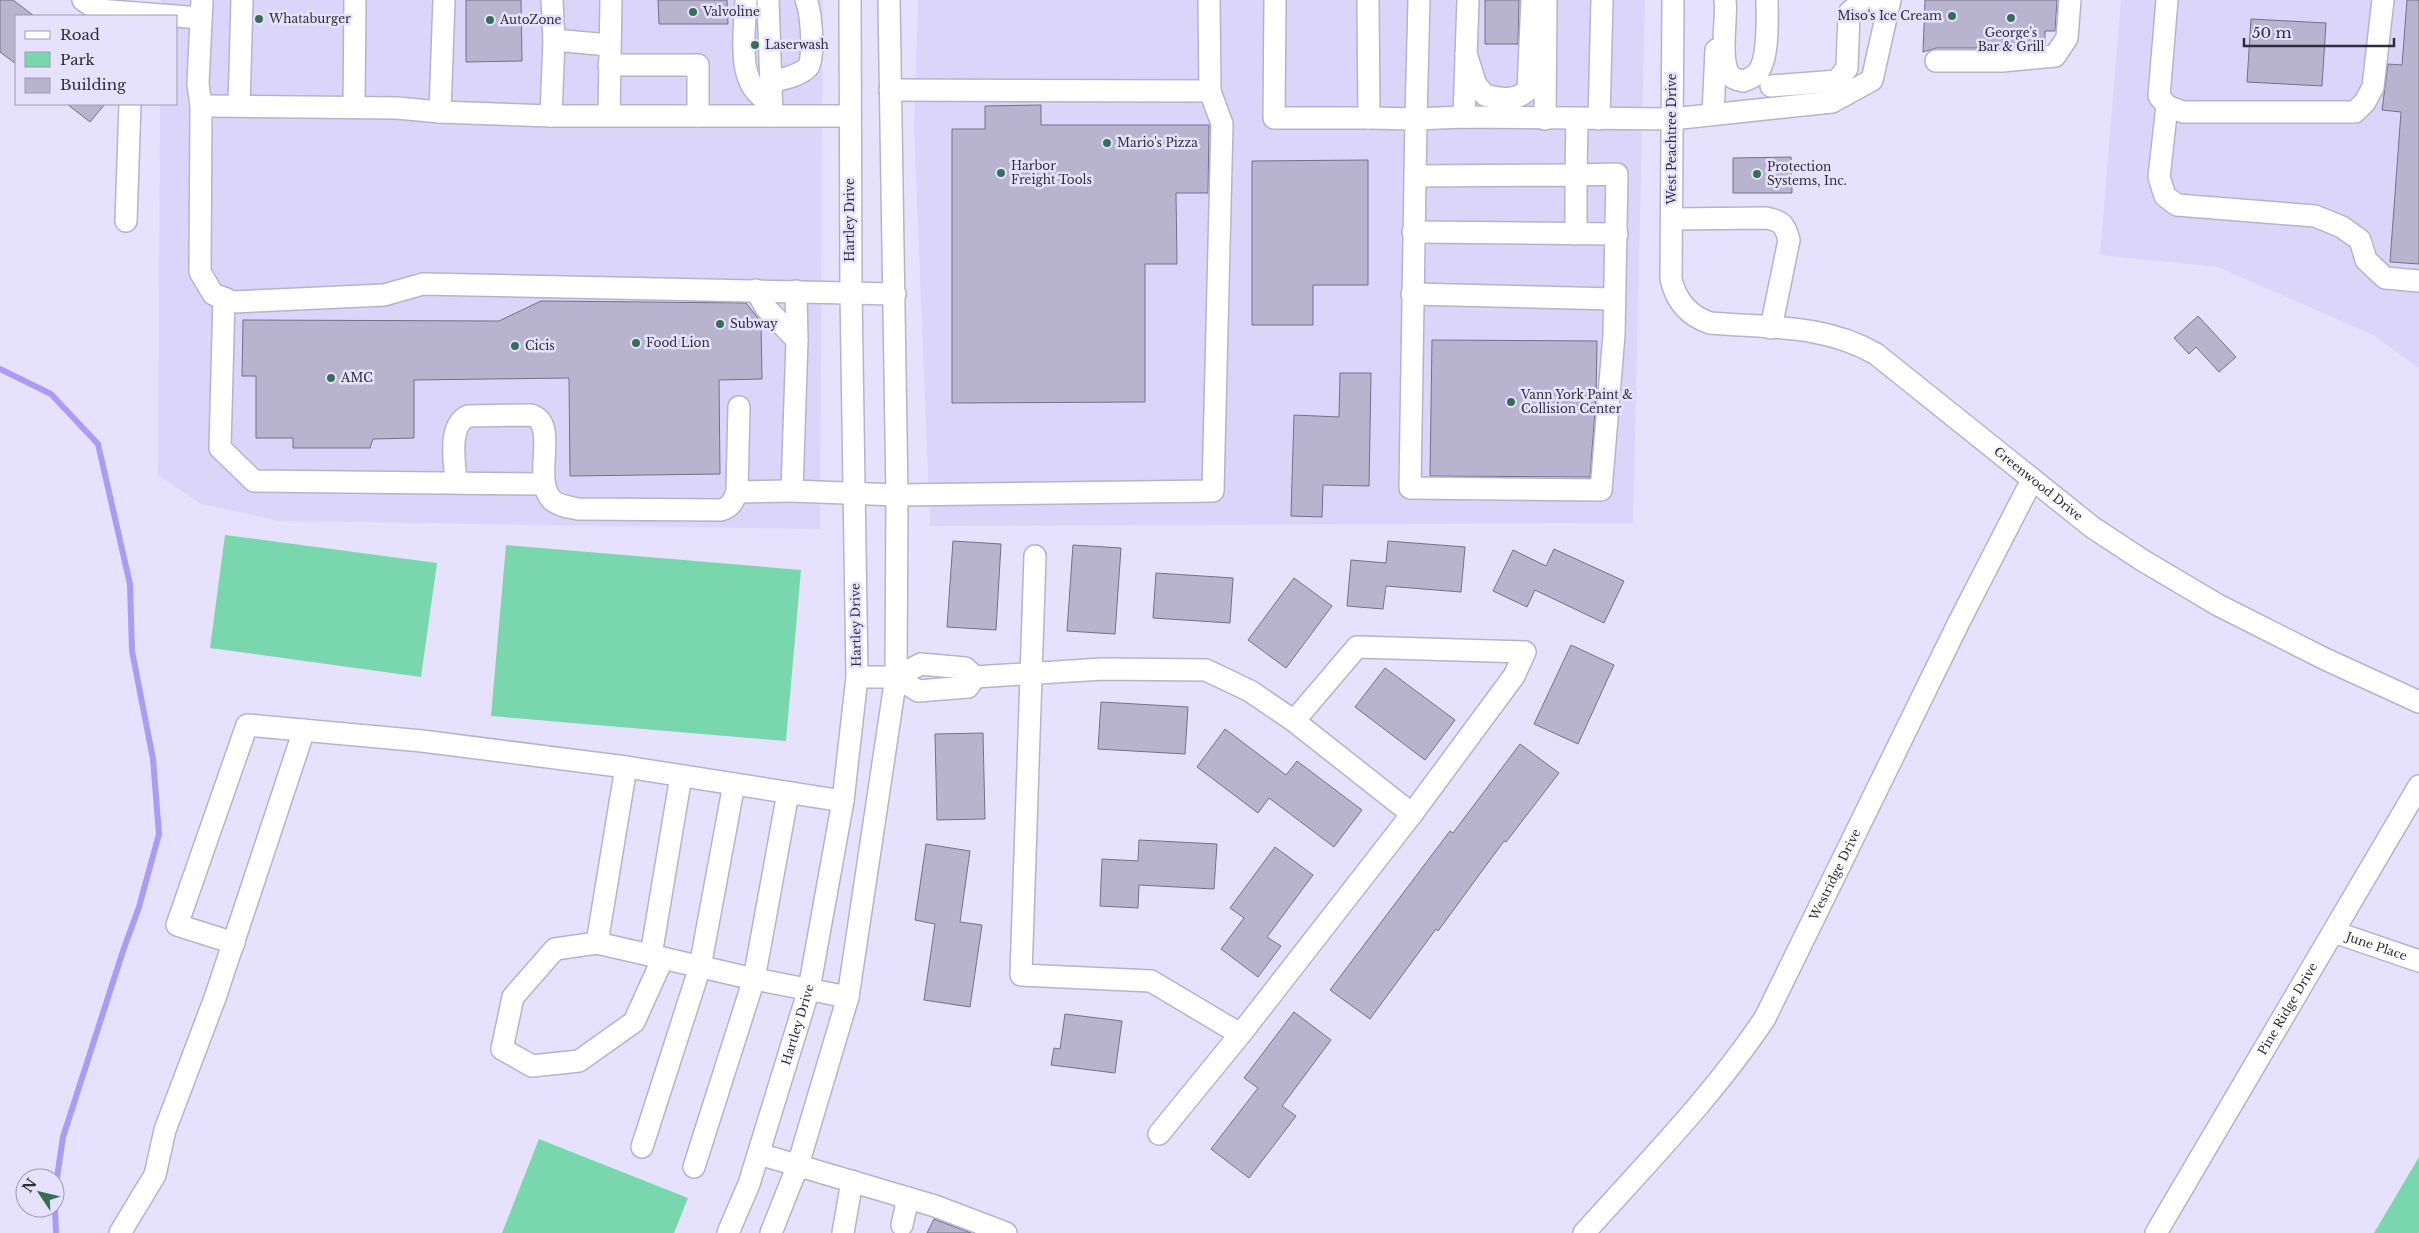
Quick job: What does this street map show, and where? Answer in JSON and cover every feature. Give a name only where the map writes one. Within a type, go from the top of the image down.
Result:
[{"type":"street","points":[[83,0],[98,10],[134,14],[201,9],[198,84],[201,106],[200,272],[213,294],[232,302],[384,295],[424,284],[796,290],[895,294]]},
{"type":"street","points":[[239,106],[242,0]]},
{"type":"street","points":[[354,107],[355,0]]},
{"type":"street","points":[[440,112],[444,0]]},
{"type":"street","points":[[551,116],[554,40],[552,0]]},
{"type":"street","points":[[609,115],[611,0]]},
{"type":"street","points":[[746,0],[744,63],[748,77],[763,99],[849,116]]},
{"type":"street","points":[[768,0],[767,28],[771,100]]},
{"type":"street","points":[[201,106],[397,108],[440,112],[551,116],[698,116],[771,100],[793,76],[807,67],[812,54],[806,0]]},
{"type":"street","name":"Hartley Drive","points":[[728,1233],[749,1184],[759,1154],[809,989],[843,801],[857,677],[850,292],[850,0]]},
{"type":"street","points":[[771,1233],[798,1165],[848,997],[896,677],[895,294],[892,240],[889,0]]},
{"type":"street","points":[[737,492],[853,492],[897,495],[1214,491],[1222,124],[1210,91],[1209,0]]},
{"type":"street","points":[[1275,0],[1274,118],[1416,120],[1464,110],[1545,111],[1577,119],[1672,119],[1832,102],[1872,80],[1890,0]]},
{"type":"street","points":[[1368,0],[1369,118]]},
{"type":"street","points":[[1415,176],[1618,174],[1614,335],[1601,490],[1410,488],[1412,294],[1419,0]]},
{"type":"street","points":[[1464,110],[1468,0]]},
{"type":"street","points":[[1466,54],[1476,85],[1485,96],[1512,99],[1522,95],[1528,90],[1532,0]]},
{"type":"street","points":[[1545,111],[1546,0]]},
{"type":"street","points":[[1599,119],[1602,0]]},
{"type":"street","name":"West Peachtree Drive","points":[[1672,279],[1673,0]]},
{"type":"street","points":[[1713,114],[1717,0]]},
{"type":"street","points":[[1725,0],[1724,49],[1726,69],[1732,77],[1742,81],[1755,76],[1763,60],[1767,30],[1767,0]]},
{"type":"street","points":[[1767,109],[1774,70],[1776,0]]},
{"type":"street","points":[[1771,86],[1837,81],[1846,68],[1848,13],[1858,4],[1876,0]]},
{"type":"street","points":[[1936,61],[2002,61],[2055,56],[2067,38],[2070,0]]},
{"type":"street","points":[[2167,0],[2159,96],[2167,106],[2183,112],[2355,112],[2365,102],[2373,87],[2383,0]]},
{"type":"street","points":[[554,40],[609,55],[698,65],[698,116]]},
{"type":"street","points":[[890,90],[1210,91]]},
{"type":"street","points":[[126,220],[130,105]]},
{"type":"street","points":[[2167,106],[2159,177],[2165,196],[2178,205],[2315,216],[2342,227],[2360,240],[2366,260],[2385,278],[2419,281]]},
{"type":"street","points":[[1576,234],[1577,119]]},
{"type":"street","points":[[1672,219],[1766,218],[1779,221],[1786,227],[1789,240],[1771,328]]},
{"type":"street","points":[[1414,232],[1617,234]]},
{"type":"street","name":"Greenwood Drive","points":[[1672,279],[1674,289],[1684,307],[1700,320],[1710,323],[1814,330],[1839,336],[1870,350],[2092,527],[2218,605],[2325,659],[2419,702]]},
{"type":"street","points":[[756,290],[766,308],[797,340]]},
{"type":"street","points":[[792,491],[797,340],[796,290]]},
{"type":"street","points":[[1412,294],[1614,299]]},
{"type":"street","points":[[224,298],[220,448],[254,481],[544,484]]},
{"type":"street","points":[[456,482],[455,432],[462,419],[468,416],[531,415],[542,420],[544,426],[544,484],[551,499],[557,503],[578,509],[721,510],[728,508],[733,503],[737,492],[739,406]]},
{"type":"street","name":"Westridge Drive","points":[[1584,1233],[1691,1113],[1744,1050],[1765,1018],[1959,622],[2032,480]]},
{"type":"street","points":[[1036,556],[1021,975],[1151,981],[1240,1034]]},
{"type":"street","points":[[1159,1134],[1240,1034],[1412,814],[1514,676],[1525,652],[1357,647],[1294,722]]},
{"type":"street","points":[[857,677],[896,677],[918,691],[968,687],[975,677],[1103,669],[1206,670],[1250,691],[1294,722],[1412,814]]},
{"type":"street","points":[[234,943],[177,926],[247,725],[422,741],[626,767],[843,801]]},
{"type":"street","points":[[123,1228],[155,1175],[165,1130],[234,943],[304,730]]},
{"type":"street","points":[[597,943],[626,767]]},
{"type":"street","points":[[681,776],[657,957],[634,1022],[579,1061],[532,1066],[502,1049],[513,997],[555,948],[597,943],[657,957],[700,967],[754,979],[848,997]]},
{"type":"street","points":[[642,1147],[700,967],[734,784]]},
{"type":"street","name":"Pine Ridge Drive","points":[[2156,1233],[2419,786]]},
{"type":"street","points":[[694,1167],[754,979],[788,793]]},
{"type":"street","name":"June Place","points":[[2334,932],[2419,961]]},
{"type":"street","points":[[759,1154],[908,1198],[1006,1233]]},
{"type":"street","points":[[843,1233],[852,1181]]},
{"type":"street","points":[[902,1225],[908,1198]]},
{"type":"shaded area","points":[[161,0],[823,0],[820,529],[280,521],[201,504],[158,475],[160,105],[178,105],[178,15],[161,15]]},
{"type":"shaded area","points":[[918,0],[1645,0],[1633,523],[930,526],[914,127]]},
{"type":"shaded area","points":[[2121,0],[2419,0],[2419,368],[2373,335],[2218,267],[2100,255]]},
{"type":"green space","points":[[225,535],[437,563],[421,677],[210,648]]},
{"type":"green space","points":[[506,545],[801,570],[786,741],[491,716]]},
{"type":"green space","points":[[539,1139],[688,1198],[674,1233],[502,1233]]},
{"type":"green space","points":[[2419,1157],[2419,1233],[2374,1233]]},
{"type":"building","points":[[0,0],[13,0],[33,15],[15,15],[15,63],[0,52]]},
{"type":"building","points":[[466,0],[521,0],[522,61],[466,62]]},
{"type":"building","name":"Valvoline","points":[[658,0],[727,0],[728,24],[659,24]]},
{"type":"building","points":[[1485,0],[1519,0],[1518,44],[1485,44]]},
{"type":"building","points":[[1925,0],[2057,0],[2055,31],[2045,31],[2045,44],[2001,48],[1936,48],[1923,52]]},
{"type":"building","points":[[2407,0],[2419,0],[2419,264],[2390,262],[2401,112],[2382,110],[2388,64],[2402,65]]},
{"type":"building","points":[[2251,19],[2326,23],[2322,86],[2247,82]]},
{"type":"building","points":[[68,105],[104,105],[90,122]]},
{"type":"building","points":[[1041,105],[1041,125],[1209,125],[1208,193],[1176,193],[1177,264],[1145,264],[1145,402],[952,403],[952,129],[985,129],[985,106]]},
{"type":"building","points":[[1791,157],[1792,193],[1733,193],[1733,158]]},
{"type":"building","points":[[1368,160],[1368,285],[1313,285],[1313,325],[1252,325],[1252,161]]},
{"type":"building","points":[[541,301],[746,303],[761,322],[762,379],[719,380],[720,474],[570,476],[569,378],[414,380],[414,438],[373,439],[370,448],[293,448],[293,438],[256,438],[256,376],[242,376],[243,320],[499,321]]},
{"type":"building","points":[[2198,316],[2236,357],[2219,372],[2196,347],[2189,354],[2174,338]]},
{"type":"building","points":[[1432,340],[1597,341],[1596,397],[1590,477],[1430,476]]},
{"type":"building","points":[[1340,373],[1371,373],[1369,486],[1323,485],[1322,517],[1291,516],[1294,415],[1339,417]]},
{"type":"building","points":[[953,541],[1001,544],[996,630],[947,627]]},
{"type":"building","points":[[1388,541],[1465,547],[1461,592],[1386,586],[1383,609],[1347,606],[1351,560],[1386,563]]},
{"type":"building","points":[[1073,545],[1121,548],[1115,634],[1067,631]]},
{"type":"building","points":[[1554,549],[1624,581],[1604,623],[1535,590],[1527,607],[1493,591],[1513,550],[1546,566]]},
{"type":"building","points":[[1156,573],[1233,578],[1230,623],[1153,618]]},
{"type":"building","points":[[1294,578],[1332,606],[1286,668],[1248,640]]},
{"type":"building","points":[[1571,645],[1614,665],[1578,744],[1534,724]]},
{"type":"building","points":[[1385,668],[1455,720],[1425,760],[1355,707]]},
{"type":"building","points":[[1101,702],[1188,707],[1185,754],[1098,749]]},
{"type":"building","points":[[1225,729],[1286,775],[1297,761],[1362,810],[1334,847],[1269,798],[1258,813],[1197,767]]},
{"type":"building","points":[[983,733],[985,819],[937,820],[935,734]]},
{"type":"building","points":[[1520,744],[1559,773],[1506,842],[1504,841],[1438,931],[1436,929],[1370,1019],[1330,990],[1450,831],[1453,833]]},
{"type":"building","points":[[1139,840],[1217,844],[1214,889],[1139,885],[1138,908],[1100,906],[1102,859],[1138,861]]},
{"type":"building","points":[[926,844],[970,851],[960,922],[982,925],[970,1007],[924,1000],[935,924],[915,920]]},
{"type":"building","points":[[1275,847],[1313,875],[1267,937],[1281,946],[1258,977],[1221,949],[1244,918],[1230,908]]},
{"type":"building","points":[[1294,1012],[1331,1040],[1282,1106],[1296,1116],[1249,1178],[1211,1149],[1258,1088],[1244,1078]]},
{"type":"building","points":[[1065,1014],[1122,1021],[1115,1073],[1051,1065],[1054,1048],[1060,1049]]},
{"type":"building","points":[[934,1219],[971,1233],[927,1233]]},
{"type":"waterway","points":[[0,369],[51,394],[98,444],[130,584],[132,651],[153,759],[159,834],[139,907],[63,1137],[58,1168]]},
{"type":"waterway","points":[[55,1218],[56,1233]]},
{"type":"place","name":"Valvoline","points":[[693,12]]},
{"type":"place","name":"Miso's Ice Cream","points":[[1952,16]]},
{"type":"place","name":"George's Bar & Grill","points":[[2011,18]]},
{"type":"place","name":"Whataburger","points":[[259,19]]},
{"type":"place","name":"AutoZone","points":[[490,20]]},
{"type":"place","name":"Laserwash","points":[[755,45]]},
{"type":"place","name":"Mario's Pizza","points":[[1107,143]]},
{"type":"place","name":"Harbor Freight Tools","points":[[1001,173]]},
{"type":"place","name":"Protection Systems, Inc.","points":[[1757,174]]},
{"type":"place","name":"Subway","points":[[720,324]]},
{"type":"place","name":"Food Lion","points":[[636,343]]},
{"type":"place","name":"Cicis","points":[[515,346]]},
{"type":"place","name":"AMC","points":[[331,378]]},
{"type":"place","name":"Vann York Paint & Collision Center","points":[[1511,402]]}]
